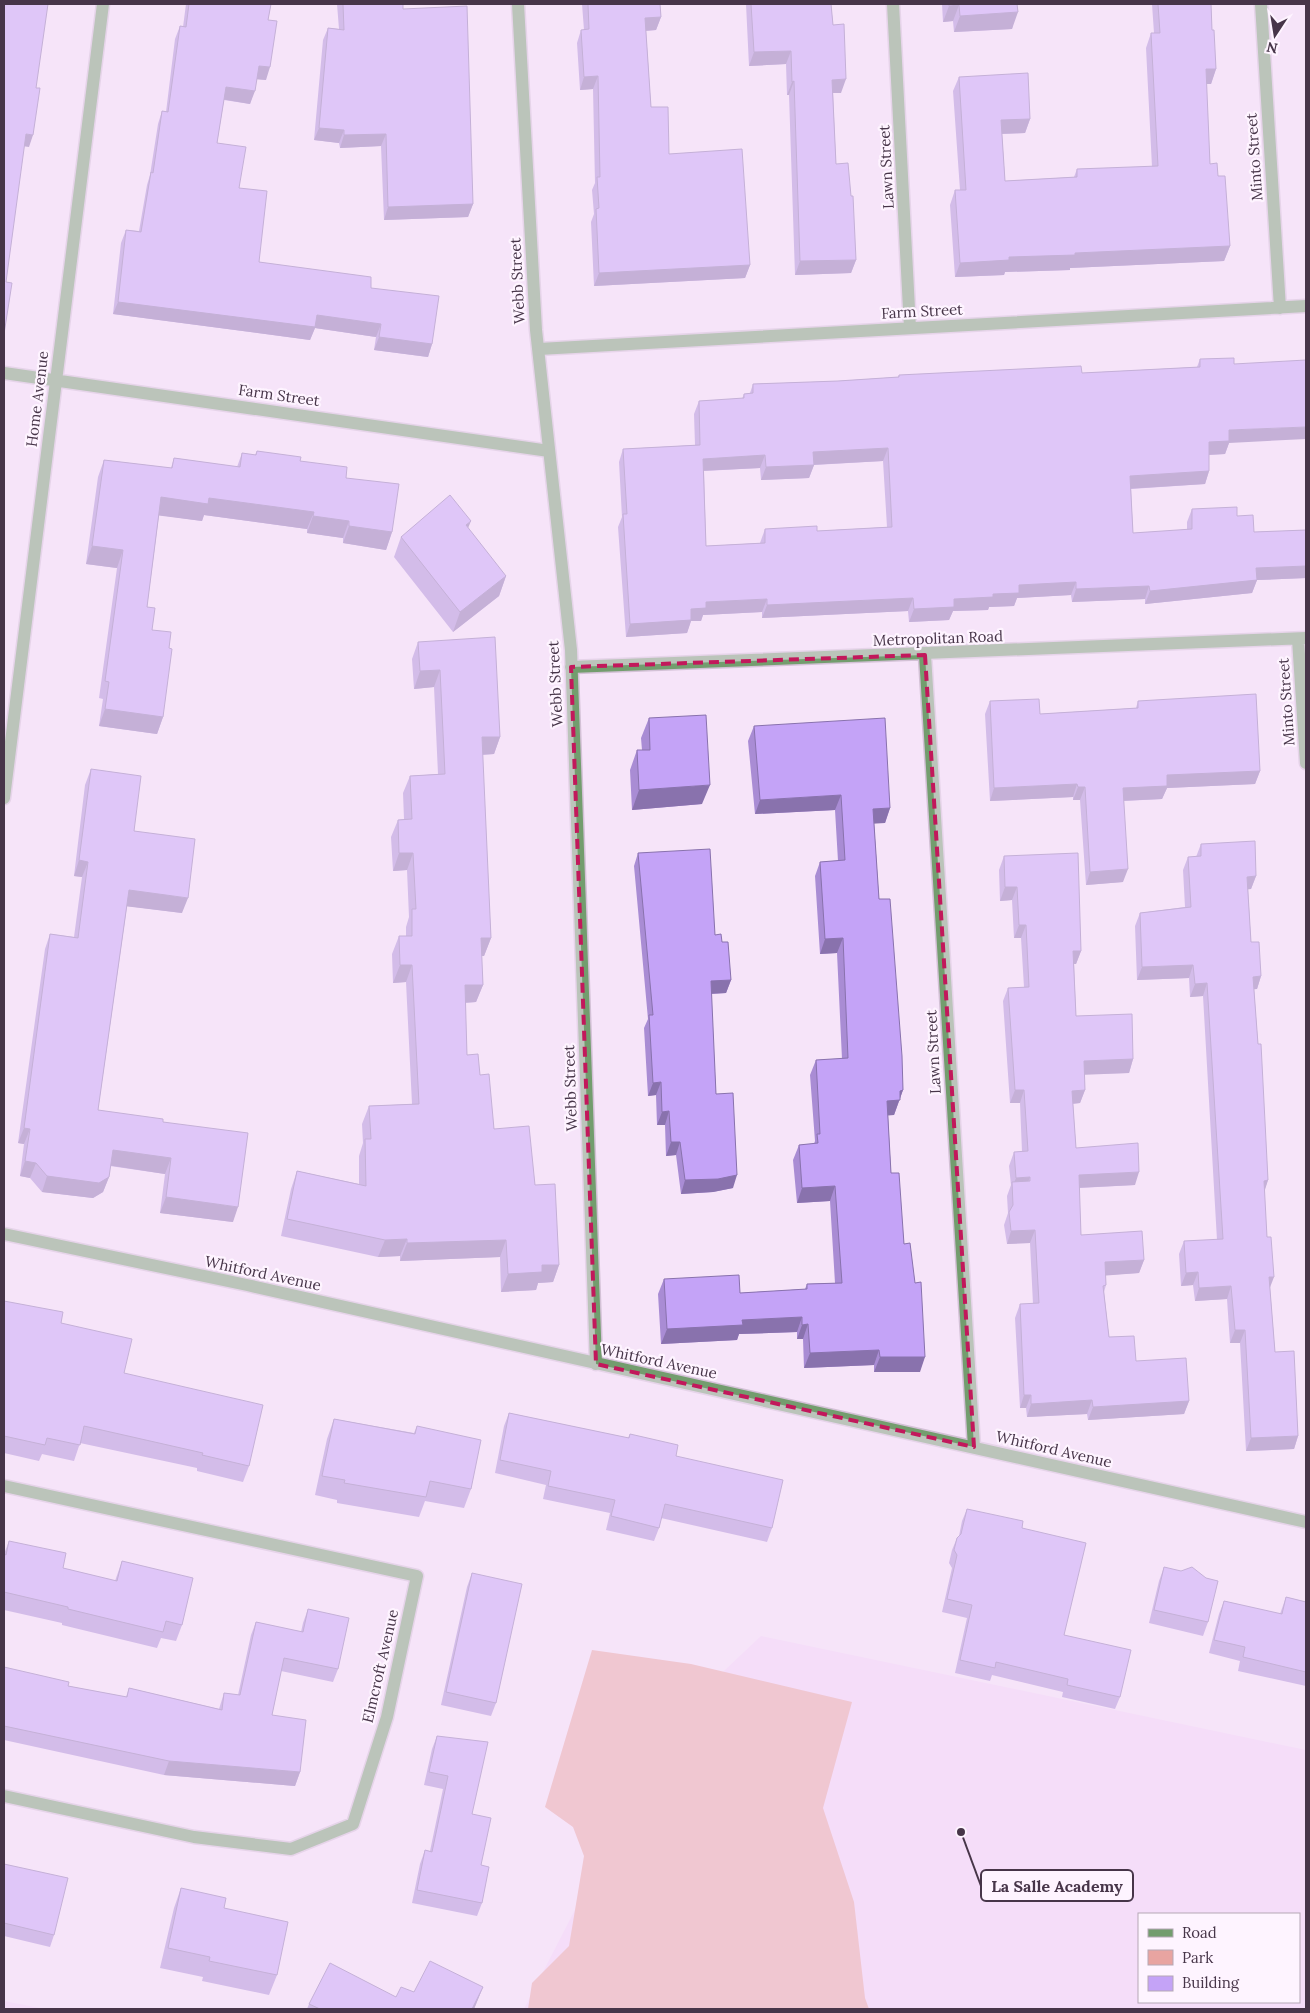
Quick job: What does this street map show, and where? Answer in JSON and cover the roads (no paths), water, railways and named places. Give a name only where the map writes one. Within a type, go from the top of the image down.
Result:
[{"type":"street","name":"Home Avenue","points":[[4,798],[103,4]]},
{"type":"street","name":"Webb Street","points":[[518,4],[539,349],[571,667],[596,1364]]},
{"type":"street","name":"Lawn Street","points":[[893,4],[910,328]]},
{"type":"street","name":"Minto Street","points":[[1261,4],[1280,308]]},
{"type":"street","name":"Farm Street","points":[[539,349],[1306,306]]},
{"type":"street","name":"Farm Street","points":[[4,373],[549,451]]},
{"type":"street","name":"Minto Street","points":[[1302,638],[1306,763]]},
{"type":"street","name":"Metropolitan Road","points":[[571,667],[925,655],[1302,638]]},
{"type":"street","name":"Lawn Street","points":[[925,655],[974,1447]]},
{"type":"street","name":"Whitford Avenue","points":[[4,1234],[247,1285],[1306,1522]]},
{"type":"street","name":"Elmcroft Avenue","points":[[4,1486],[417,1576],[387,1717],[353,1824],[291,1849],[194,1837],[4,1796]]},
{"type":"place","name":"La Salle Academy","points":[[961,1832]]}]
